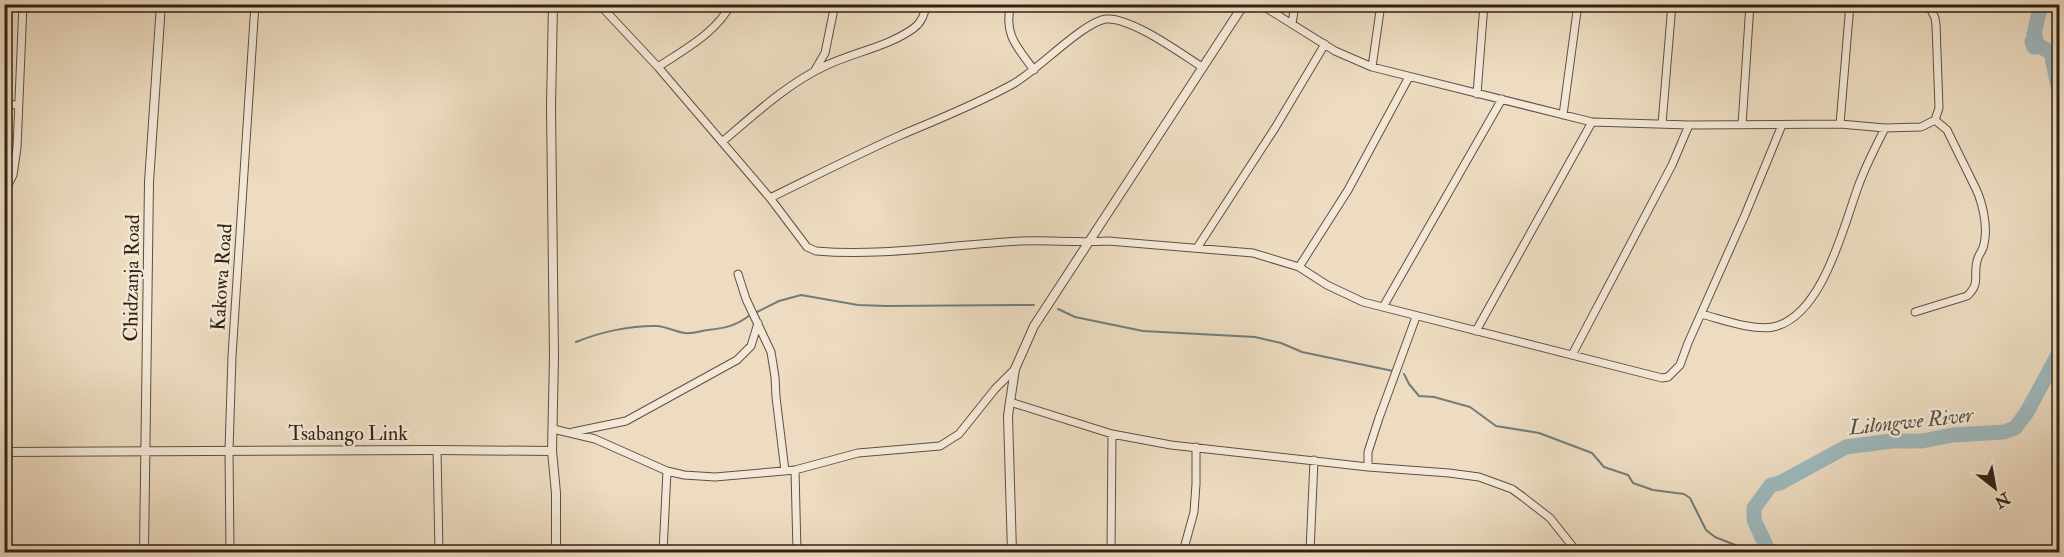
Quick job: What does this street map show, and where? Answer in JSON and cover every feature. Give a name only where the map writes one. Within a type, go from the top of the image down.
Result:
[{"type":"street","points":[[4,193],[13,175],[15,157],[23,4]]},
{"type":"street","name":"Chidzanja Road","points":[[144,552],[149,182],[161,4]]},
{"type":"street","name":"Kakowa Road","points":[[230,552],[229,450],[232,356],[255,4]]},
{"type":"street","points":[[553,4],[552,451],[556,493],[556,552]]},
{"type":"street","points":[[658,67],[714,28],[725,17],[731,4]]},
{"type":"street","points":[[814,72],[825,53],[835,4]]},
{"type":"street","points":[[722,142],[769,103],[814,72],[908,32],[921,22],[927,4]]},
{"type":"street","points":[[1011,4],[1008,16],[1011,36],[1034,70]]},
{"type":"street","points":[[1012,552],[1010,402],[1015,369],[1034,326],[1244,4]]},
{"type":"street","points":[[1260,4],[1345,56],[1372,67],[1592,122],[1689,125],[1839,124],[1885,128],[1921,127],[1935,120],[1939,108],[1936,25],[1928,4]]},
{"type":"street","points":[[1292,24],[1295,4]]},
{"type":"street","points":[[1372,67],[1381,4]]},
{"type":"street","points":[[1477,94],[1484,4]]},
{"type":"street","points":[[1563,115],[1578,4]]},
{"type":"street","points":[[1662,124],[1672,4]]},
{"type":"street","points":[[1742,125],[1750,4]]},
{"type":"street","points":[[1839,124],[1850,4]]},
{"type":"street","points":[[602,5],[770,198],[807,247],[816,251],[884,251],[1021,241],[1068,240],[1088,243],[1108,241],[1253,253],[1299,267],[1344,294],[1383,307],[1648,375],[1668,377],[1680,365],[1782,125]]},
{"type":"street","points":[[770,198],[852,158],[991,96],[1015,83],[1093,24],[1103,20],[1123,21],[1202,67]]},
{"type":"street","points":[[1197,248],[1275,128],[1324,44]]},
{"type":"street","points":[[1299,267],[1348,190],[1409,77]]},
{"type":"street","points":[[1383,307],[1502,99]]},
{"type":"street","points":[[4,104],[17,105]]},
{"type":"street","points":[[1915,312],[1967,296],[1972,292],[1977,281],[1976,263],[1985,243],[1985,230],[1977,189],[1947,130],[1935,120]]},
{"type":"street","points":[[1476,331],[1592,122]]},
{"type":"street","points":[[1572,355],[1672,165],[1689,125]]},
{"type":"street","points":[[1701,314],[1771,328],[1790,321],[1798,315],[1815,293],[1830,263],[1870,157],[1885,128]]},
{"type":"street","points":[[738,274],[746,299],[767,340],[774,363],[784,471]]},
{"type":"street","points":[[1368,467],[1368,452],[1378,418],[1416,317]]},
{"type":"street","points":[[567,433],[626,421],[718,372],[737,360],[751,346],[758,323]]},
{"type":"street","points":[[553,429],[595,439],[667,471],[684,476],[715,477],[795,470],[858,453],[940,446],[959,434],[995,389],[1015,369]]},
{"type":"street","points":[[1010,402],[1112,434],[1196,447],[1368,467],[1449,472],[1479,477],[1512,489],[1550,518],[1577,552]]},
{"type":"street","points":[[1111,552],[1112,434]]},
{"type":"street","points":[[1183,552],[1194,512],[1196,447]]},
{"type":"street","points":[[437,450],[439,552]]},
{"type":"street","name":"Tsabango Link","points":[[5,452],[552,451]]},
{"type":"street","points":[[5,452],[5,550]]},
{"type":"street","points":[[1310,552],[1314,460]]},
{"type":"street","points":[[795,470],[797,552]]},
{"type":"street","points":[[663,552],[667,471]]},
{"type":"waterway","points":[[2041,4],[2034,34],[2036,39],[2032,42],[2034,47],[2041,47],[2060,57]]},
{"type":"waterway","points":[[2051,53],[2058,86]]},
{"type":"waterway","points":[[757,312],[779,301],[801,295],[858,305],[1034,305]]},
{"type":"waterway","points":[[1058,309],[1075,317],[1143,331],[1255,337],[1281,343],[1302,352],[1393,371]]},
{"type":"waterway","points":[[576,342],[606,332],[638,327],[658,326],[694,333],[730,326],[750,315]]},
{"type":"waterway","name":"Lilongwe River","points":[[1769,552],[1754,520],[1754,508],[1771,485],[1780,483],[1846,447],[1892,441],[1922,441],[1953,435],[2004,432],[2015,428],[2027,412],[2060,351]]},
{"type":"waterway","points":[[1404,374],[1419,396],[1434,397],[1470,407],[1496,426],[1539,433],[1592,453],[1604,467],[1628,475],[1633,483],[1653,490],[1684,494],[1690,498],[1706,530],[1715,537],[1753,552]]}]
